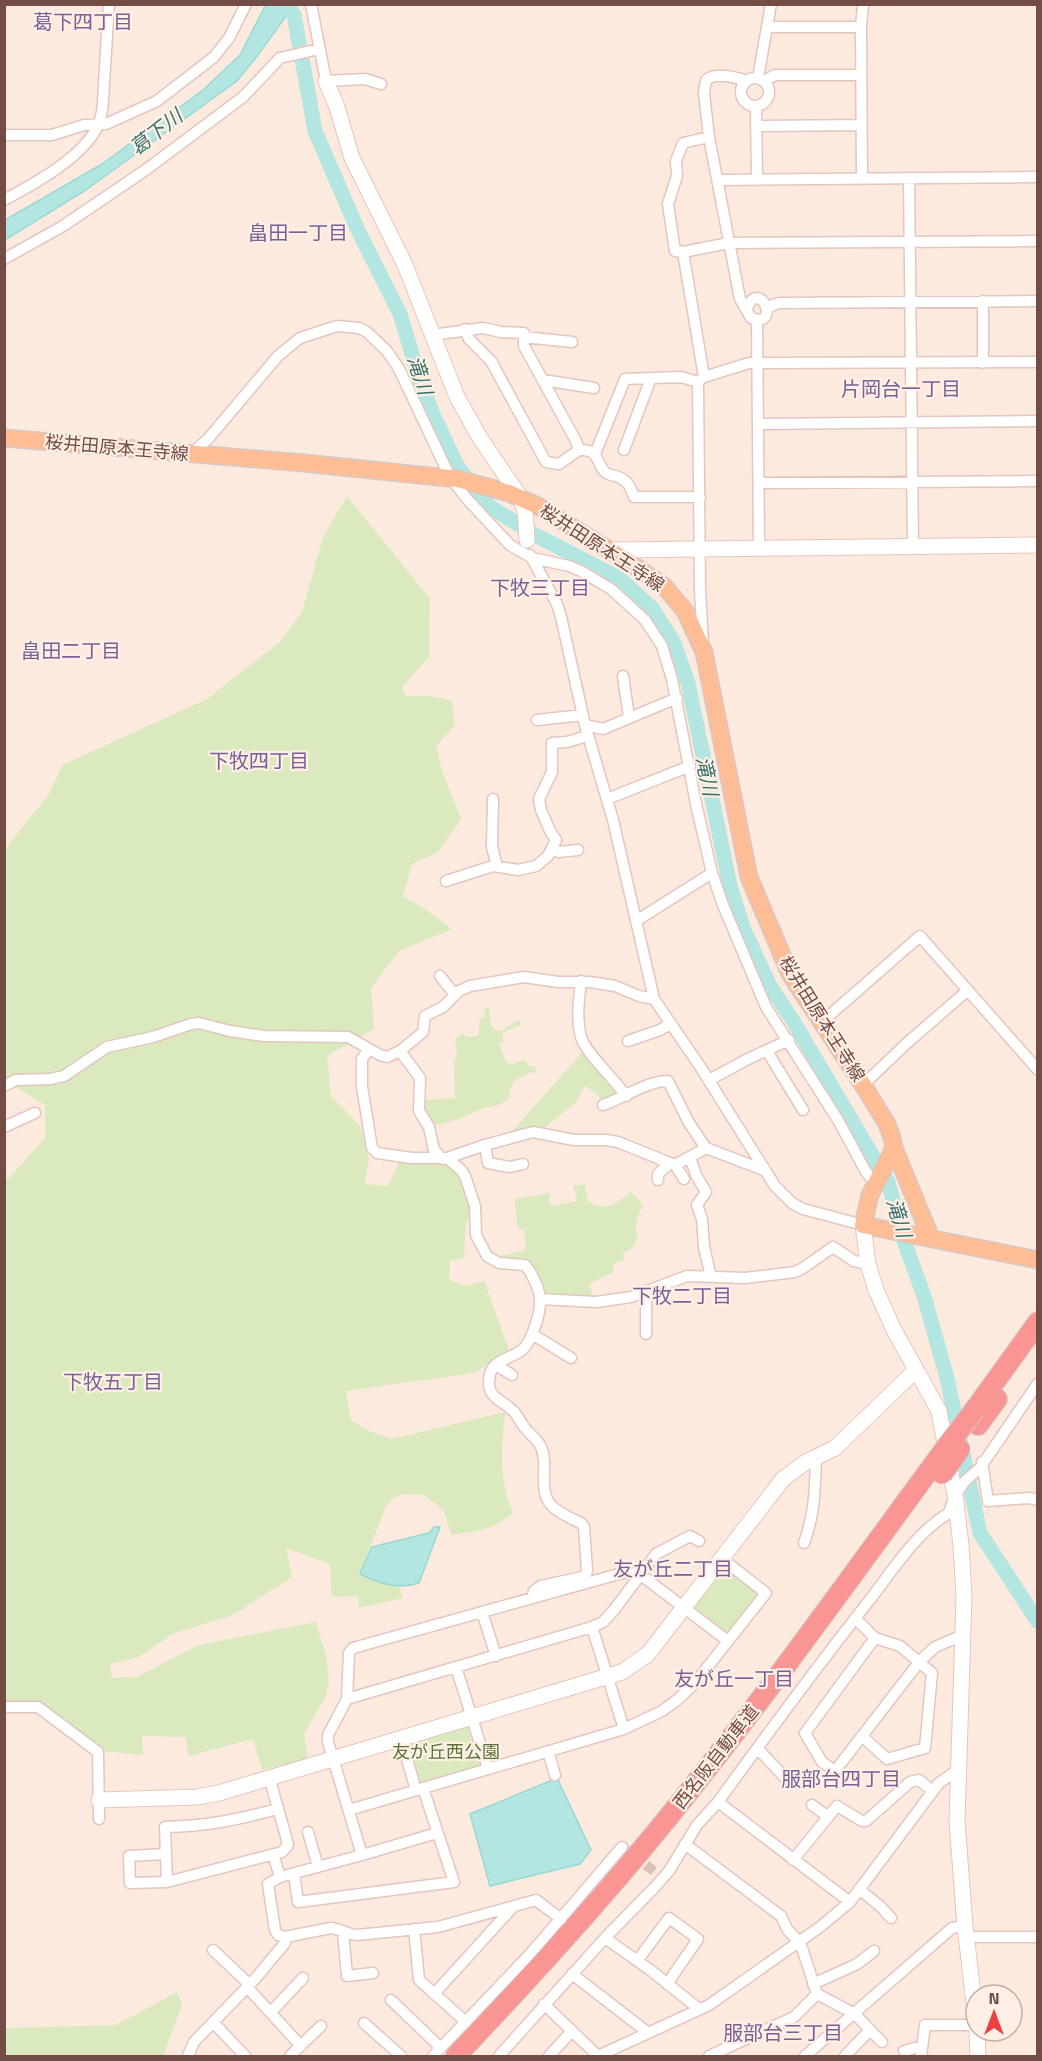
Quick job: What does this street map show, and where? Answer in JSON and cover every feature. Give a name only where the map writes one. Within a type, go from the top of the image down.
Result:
[{"type":"highway","name":"西名阪自動車道","points":[[473,2056],[620,1895],[684,1817],[790,1680],[977,1416],[1038,1322]]},
{"type":"highway","name":"西名阪自動車道","points":[[977,1416],[1038,1343]]},
{"type":"highway","name":"西名阪自動車道","points":[[443,2054],[542,1965],[610,1888],[675,1809],[941,1465]]},
{"type":"main road","name":"桜井田原本王寺線","points":[[4,438],[454,478],[497,489],[522,504],[559,518],[649,574],[674,597],[685,611],[704,652],[749,877],[790,974],[887,1124],[892,1153],[924,1237]]},
{"type":"main road","points":[[892,1153],[875,1183],[863,1225],[1038,1260]]},
{"type":"street","points":[[4,200],[60,167],[91,138],[99,124],[103,104],[109,4]]},
{"type":"street","points":[[4,135],[52,135],[84,125],[106,124],[157,101],[214,57],[229,38],[246,4]]},
{"type":"street","points":[[311,4],[326,81],[337,107],[352,158],[401,258],[461,407],[522,504],[532,558],[557,604],[585,725],[607,799],[654,999],[709,1080],[775,1186],[792,1203],[802,1209],[863,1225],[868,1264],[884,1310],[939,1411],[955,1495],[962,1563],[963,1635],[957,1821],[972,1983]]},
{"type":"street","points":[[756,80],[771,4]]},
{"type":"street","points":[[862,179],[861,27],[863,4]]},
{"type":"street","points":[[768,27],[861,27]]},
{"type":"street","points":[[4,259],[63,226],[147,169],[243,97],[275,62],[288,55],[319,49]]},
{"type":"street","points":[[747,308],[754,299],[760,299],[768,307],[763,318],[757,320],[747,314],[747,308],[740,299],[709,137],[705,100],[706,80],[710,77],[734,76],[756,80],[768,86],[770,93],[767,99],[756,106],[745,102],[742,97],[743,86],[756,80],[775,75],[861,75]]},
{"type":"street","points":[[326,81],[365,79],[381,84]]},
{"type":"street","points":[[756,106],[757,180]]},
{"type":"street","points":[[756,126],[862,125]]},
{"type":"street","points":[[709,137],[683,143],[676,161],[677,176],[668,204],[675,251],[683,252],[729,243],[1038,241]]},
{"type":"street","points":[[718,180],[1038,177]]},
{"type":"street","points":[[909,178],[913,546]]},
{"type":"street","points":[[683,252],[701,379],[700,548],[704,652]]},
{"type":"street","points":[[768,307],[779,303],[1038,301]]},
{"type":"street","points":[[983,302],[983,363]]},
{"type":"street","points":[[757,320],[759,548]]},
{"type":"street","points":[[191,454],[208,439],[290,345],[311,333],[337,326],[348,326],[367,332],[394,361],[466,499],[510,545],[532,558],[581,571],[611,589],[645,620],[662,646],[677,698],[693,791],[712,873],[760,996],[875,1183]]},
{"type":"street","points":[[432,335],[483,328],[572,342]]},
{"type":"street","points":[[465,329],[469,339],[491,361],[546,462],[559,464],[579,450],[587,449],[595,454],[607,474],[625,480],[630,485],[634,497],[700,496]]},
{"type":"street","points":[[524,336],[524,346],[579,450]]},
{"type":"street","points":[[595,454],[625,380],[681,377],[701,379],[749,363],[1038,362]]},
{"type":"street","points":[[624,450],[651,378]]},
{"type":"street","points":[[543,380],[594,388]]},
{"type":"street","points":[[758,424],[1038,421]]},
{"type":"street","points":[[759,483],[1038,481]]},
{"type":"street","points":[[610,550],[1038,545]]},
{"type":"street","points":[[623,676],[629,717]]},
{"type":"street","points":[[537,720],[603,729],[677,698]]},
{"type":"street","points":[[446,881],[497,866],[523,870],[543,862],[556,840],[541,810],[539,799],[552,772],[552,743],[567,742],[585,725]]},
{"type":"street","points":[[607,799],[690,766]]},
{"type":"street","points":[[493,799],[492,848],[497,866]]},
{"type":"street","points":[[552,849],[558,852],[578,850]]},
{"type":"street","points":[[636,921],[712,873]]},
{"type":"street","points":[[820,1021],[920,936],[1038,1070]]},
{"type":"street","points":[[440,976],[455,995]]},
{"type":"street","points":[[4,1086],[16,1080],[64,1076],[107,1047],[153,1037],[199,1023],[264,1036],[348,1037],[387,1057],[400,1052],[423,1032],[425,1016],[443,1007],[455,995],[470,986],[524,977],[558,982],[581,981],[619,987],[639,996],[654,999]]},
{"type":"street","points":[[581,981],[578,1013],[581,1039],[626,1096]]},
{"type":"street","points":[[863,1085],[967,991]]},
{"type":"street","points":[[628,1041],[660,1030],[670,1024]]},
{"type":"street","points":[[709,1080],[789,1040]]},
{"type":"street","points":[[369,1049],[362,1059],[362,1087],[374,1151],[412,1158],[445,1159],[533,1132],[574,1140],[618,1142],[672,1164],[684,1179]]},
{"type":"street","points":[[767,1051],[803,1110]]},
{"type":"street","points":[[400,1052],[420,1078],[419,1111],[429,1127],[434,1150],[462,1171],[465,1176],[475,1206],[477,1234],[487,1256],[499,1263],[525,1266],[530,1271],[540,1299],[532,1334],[525,1348],[496,1365],[490,1374],[492,1395],[515,1413],[539,1443],[544,1461],[547,1500],[553,1507],[584,1527],[586,1575],[541,1586],[534,1591],[532,1598]]},
{"type":"street","points":[[603,1105],[649,1085],[668,1081],[689,1123],[706,1148],[764,1170]]},
{"type":"street","points":[[4,1127],[35,1113]]},
{"type":"street","points":[[485,1145],[488,1163],[510,1167],[523,1164]]},
{"type":"street","points":[[658,1180],[658,1174],[672,1164],[706,1148]]},
{"type":"street","points":[[690,1157],[696,1175],[706,1192],[699,1201],[698,1209],[702,1219],[704,1247],[711,1277]]},
{"type":"street","points":[[540,1299],[596,1302],[632,1297],[687,1276],[745,1278],[795,1272],[832,1247],[854,1261],[868,1264]]},
{"type":"street","points":[[646,1291],[646,1334]]},
{"type":"street","points":[[532,1334],[571,1358]]},
{"type":"street","points":[[496,1365],[512,1375]]},
{"type":"street","points":[[99,1800],[205,1796],[608,1678],[630,1667],[648,1654],[783,1479],[806,1462],[835,1448],[916,1370]]},
{"type":"street","points":[[499,2056],[604,1938],[669,1871],[697,1825],[718,1802],[855,1618],[913,1544],[949,1513],[955,1495],[981,1465],[1038,1383]]},
{"type":"street","points":[[804,1543],[812,1522],[814,1508],[816,1458]]},
{"type":"street","points":[[981,1465],[988,1501],[1029,1498],[1038,1500]]},
{"type":"street","points":[[347,1699],[592,1627],[603,1622],[614,1610],[656,1554],[690,1536],[699,1541]]},
{"type":"street","points":[[349,1810],[624,1729],[663,1711],[695,1683],[766,1593],[721,1558]]},
{"type":"street","points":[[362,1855],[333,1760],[328,1735],[347,1699],[349,1653],[353,1648],[626,1572],[641,1575],[728,1641]]},
{"type":"street","points":[[482,1612],[496,1656]]},
{"type":"street","points":[[855,1618],[875,1638],[900,1646],[932,1672],[926,1748],[887,1759],[862,1736]]},
{"type":"street","points":[[592,1627],[624,1729]]},
{"type":"street","points":[[875,1638],[805,1733],[822,1761],[835,1771],[920,1661],[935,1647],[963,1635]]},
{"type":"street","points":[[456,1667],[488,1769]]},
{"type":"street","points":[[4,1707],[38,1707],[98,1752],[99,1818]]},
{"type":"street","points":[[294,1874],[298,1902],[454,1882],[401,1739]]},
{"type":"street","points":[[758,1749],[788,1781]]},
{"type":"street","points":[[548,1751],[555,1775]]},
{"type":"street","points":[[544,2004],[598,2056],[709,2005],[820,1927],[850,1902],[939,1783],[959,1769]]},
{"type":"street","points":[[165,1854],[129,1856],[130,1883],[167,1882],[282,1851],[288,1845],[283,1823],[276,1809],[270,1778]]},
{"type":"street","points":[[793,1860],[837,1806],[862,1821],[866,1821],[910,1782],[919,1780],[933,1791]]},
{"type":"street","points":[[718,1802],[850,1902]]},
{"type":"street","points":[[812,1806],[827,1816]]},
{"type":"street","points":[[167,1882],[165,1827],[201,1827],[276,1809]]},
{"type":"street","points":[[308,1832],[318,1867]]},
{"type":"street","points":[[437,1833],[280,1877],[268,1884],[275,1930],[278,1935],[285,1937],[331,1928],[357,1935],[438,1927],[536,1900],[561,1919]]},
{"type":"street","points":[[685,1844],[781,1916],[787,1929],[798,1941],[815,1989],[855,2014],[882,2042]]},
{"type":"street","points":[[391,2000],[443,2054],[466,2022],[561,1919],[622,1847]]},
{"type":"street","points":[[273,1854],[280,1877]]},
{"type":"street","points":[[860,1889],[891,1918]]},
{"type":"street","points":[[434,1994],[514,1906]]},
{"type":"street","points":[[636,1961],[669,1918],[698,1939],[667,1984]]},
{"type":"street","points":[[805,2056],[952,1928],[966,1932],[1038,1937]]},
{"type":"street","points":[[414,1929],[418,1980],[466,2022]]},
{"type":"street","points":[[343,1932],[347,1976],[373,1973]]},
{"type":"street","points":[[188,2056],[194,2042],[285,1943],[285,1937]]},
{"type":"street","points":[[604,1938],[699,2009]]},
{"type":"street","points":[[213,1950],[248,1985],[301,2046]]},
{"type":"street","points":[[709,2056],[794,2017],[815,1989],[874,1951]]},
{"type":"street","points":[[572,1974],[647,2032]]},
{"type":"street","points":[[271,2012],[303,1978]]},
{"type":"street","points":[[213,2022],[245,2056]]},
{"type":"street","points":[[364,2023],[401,2056]]},
{"type":"street","points":[[904,2051],[921,2051],[925,2025],[964,2025]]},
{"type":"street","points":[[290,2056],[321,2026]]},
{"type":"street","points":[[845,2056],[870,2030]]},
{"type":"street","points":[[549,2056],[572,2031]]},
{"type":"green space","points":[[347,496],[430,599],[429,657],[402,687],[406,696],[430,696],[452,701],[455,725],[436,746],[442,771],[461,819],[438,852],[412,864],[403,896],[452,929],[399,951],[371,988],[374,1029],[327,1056],[331,1096],[360,1126],[369,1159],[365,1184],[388,1186],[400,1160],[435,1161],[458,1172],[471,1206],[472,1220],[466,1221],[464,1258],[450,1260],[449,1280],[465,1286],[484,1281],[509,1350],[474,1373],[346,1391],[351,1420],[369,1431],[391,1439],[505,1412],[502,1450],[503,1476],[513,1512],[493,1526],[451,1535],[444,1511],[424,1495],[402,1494],[386,1506],[360,1574],[375,1582],[400,1587],[403,1598],[359,1608],[357,1596],[332,1597],[330,1564],[286,1548],[292,1577],[231,1616],[174,1633],[139,1657],[110,1664],[112,1678],[137,1677],[198,1645],[316,1622],[326,1656],[329,1681],[326,1696],[304,1734],[308,1759],[262,1770],[253,1739],[189,1756],[185,1737],[142,1736],[143,1755],[102,1751],[37,1702],[5,1703],[5,1177],[8,1179],[45,1138],[45,1105],[5,1081],[5,849],[49,794],[62,765],[207,699],[281,641],[302,612],[323,537]]},
{"type":"green space","points":[[489,1008],[491,1025],[495,1030],[500,1031],[519,1020],[521,1025],[502,1033],[504,1041],[499,1044],[506,1062],[512,1064],[524,1060],[529,1066],[535,1066],[536,1072],[526,1074],[516,1080],[508,1098],[501,1104],[480,1109],[449,1122],[431,1125],[423,1114],[423,1100],[455,1098],[454,1063],[457,1052],[455,1040],[462,1033],[467,1037],[478,1036],[480,1019],[485,1016],[484,1009]]},
{"type":"green space","points":[[584,1050],[622,1094],[602,1101],[596,1093],[585,1086],[576,1102],[542,1130],[509,1135]]},
{"type":"green space","points":[[585,1184],[588,1202],[595,1205],[611,1205],[631,1192],[637,1198],[642,1206],[637,1220],[636,1241],[623,1254],[624,1259],[613,1265],[614,1272],[589,1284],[593,1298],[541,1297],[528,1265],[495,1257],[523,1251],[526,1247],[524,1230],[517,1227],[515,1199],[549,1193],[550,1206],[577,1201],[573,1186]]},
{"type":"green space","points":[[726,1566],[762,1594],[734,1630],[722,1632],[693,1609]]},
{"type":"green space","name":"友が丘西公園","points":[[466,1722],[480,1765],[418,1784],[405,1741]]},
{"type":"green space","points":[[177,1992],[182,2005],[163,2056],[5,2056],[5,2028],[116,2025]]},
{"type":"water","name":"葛下川","points":[[266,4],[294,5],[237,81],[83,192],[5,240],[5,220],[102,164],[203,90],[240,55]]},
{"type":"water","points":[[434,1527],[440,1527],[419,1583],[404,1586],[389,1585],[360,1574],[372,1547],[429,1533]]},
{"type":"water","points":[[557,1778],[591,1850],[580,1864],[490,1886],[470,1814]]},
{"type":"waterway","name":"滝川","points":[[287,4],[294,15],[315,131],[357,228],[400,314],[432,412],[457,466],[489,506],[535,535],[619,578],[652,608],[673,641],[688,683],[730,886],[744,930],[769,984],[888,1182],[947,1378],[980,1533],[1038,1622]]},
{"type":"tunnel","points":[[622,1847],[663,1878]]},
{"type":"district","name":"葛下四丁目","points":[[83,22]]},
{"type":"district","name":"畠田一丁目","points":[[298,233]]},
{"type":"district","name":"片岡台一丁目","points":[[901,389]]},
{"type":"district","name":"下牧三丁目","points":[[540,588]]},
{"type":"district","name":"畠田二丁目","points":[[71,651]]},
{"type":"district","name":"下牧四丁目","points":[[259,761]]},
{"type":"district","name":"下牧二丁目","points":[[682,1296]]},
{"type":"district","name":"下牧五丁目","points":[[113,1382]]},
{"type":"district","name":"友が丘二丁目","points":[[673,1569]]},
{"type":"district","name":"友が丘一丁目","points":[[734,1679]]},
{"type":"district","name":"服部台四丁目","points":[[841,1779]]},
{"type":"district","name":"服部台三丁目","points":[[783,2033]]}]
